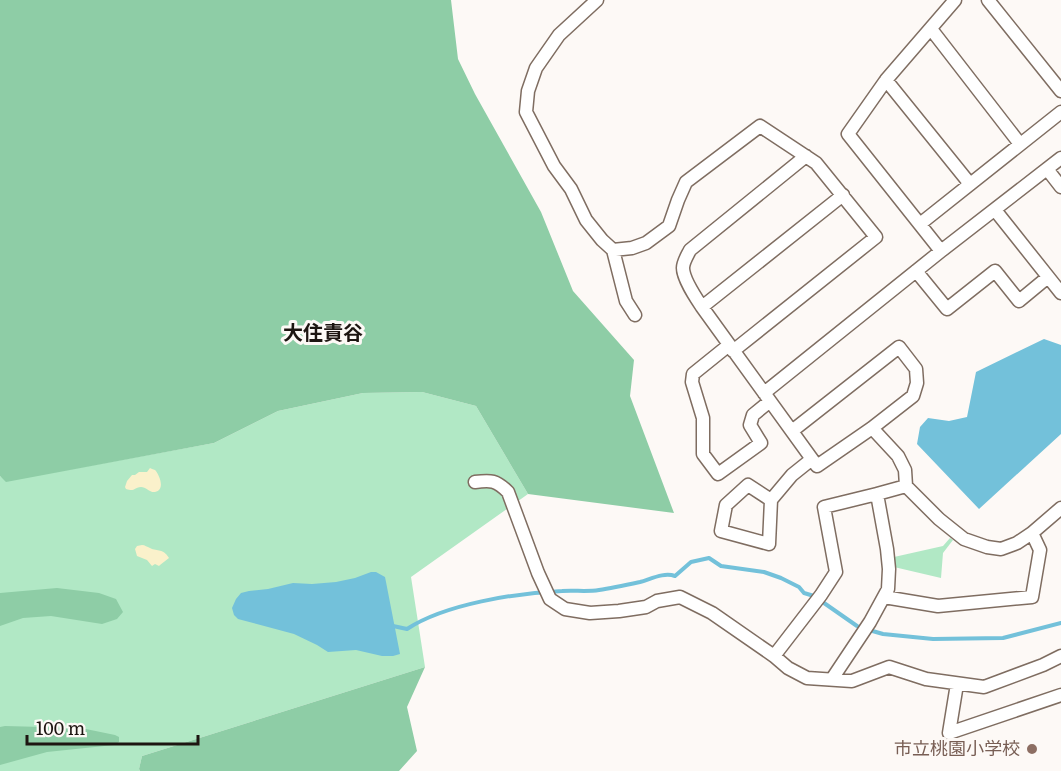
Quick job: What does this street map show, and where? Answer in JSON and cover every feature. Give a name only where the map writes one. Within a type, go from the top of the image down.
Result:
[{"type":"street","points":[[597,0],[584,5],[536,68],[528,92],[526,112],[554,166],[571,189],[586,220],[602,240],[614,250],[626,301],[635,315]]},
{"type":"street","points":[[941,251],[848,134],[886,80],[955,0]]},
{"type":"street","points":[[988,0],[1061,91]]},
{"type":"street","points":[[931,29],[1020,144]]},
{"type":"street","points":[[886,80],[970,184]]},
{"type":"street","points":[[920,224],[1061,112]]},
{"type":"street","points":[[614,250],[632,248],[646,243],[669,226],[686,182],[760,126],[816,164],[876,237],[731,348],[693,374],[692,382],[703,418],[703,454],[718,474],[761,443],[750,425],[753,415],[767,397],[916,271],[1061,158]]},
{"type":"street","points":[[792,431],[899,347],[916,369],[917,383],[914,396],[817,466],[702,307],[688,283],[682,269],[690,250],[806,156]]},
{"type":"street","points":[[1047,169],[1061,186]]},
{"type":"street","points":[[702,307],[843,195]]},
{"type":"street","points":[[995,210],[1061,293]]},
{"type":"street","points":[[916,271],[947,309],[995,271],[1019,301],[1048,277]]},
{"type":"street","points":[[872,428],[898,456],[905,470],[906,486],[939,519],[964,539],[1001,549],[1017,543],[1032,533],[1061,508]]},
{"type":"street","points":[[771,500],[748,485],[726,505],[721,531],[769,543],[771,500],[792,475],[812,459]]},
{"type":"street","points":[[475,482],[490,480],[501,485],[508,492],[550,599],[565,609],[590,613],[619,611],[646,607],[657,600],[680,597],[712,613],[788,668],[807,678],[852,681],[889,667],[926,679],[984,687],[1061,656]]},
{"type":"street","points":[[774,656],[836,572],[824,507],[906,486]]},
{"type":"street","points":[[832,679],[870,622],[888,589],[887,549],[877,494]]},
{"type":"street","points":[[884,597],[938,606],[1032,597],[1040,550],[1032,533]]},
{"type":"street","points":[[957,684],[949,733],[1061,695]]},
{"type":"green space","points":[[0,0],[451,0],[458,59],[541,212],[573,291],[634,360],[630,396],[674,513],[528,494],[476,406],[422,392],[363,393],[278,411],[214,443],[6,482],[0,476]]},
{"type":"green space","points":[[422,392],[476,406],[528,494],[411,577],[425,667],[142,756],[140,771],[0,771],[0,476],[6,481],[214,443],[278,411],[363,393]]},
{"type":"green space","points":[[950,538],[953,540],[943,553],[941,578],[894,567],[894,557],[943,546]]},
{"type":"green space","points":[[57,588],[99,593],[116,599],[123,612],[117,619],[102,624],[51,616],[23,618],[0,626],[0,593]]},
{"type":"green space","points":[[425,667],[407,707],[417,751],[399,771],[140,771],[139,769],[142,756]]},
{"type":"green space","points":[[0,727],[81,728],[115,735],[119,737],[119,742],[114,745],[47,752],[0,765]]},
{"type":"sand","points":[[150,468],[155,470],[160,478],[161,485],[158,491],[153,492],[141,487],[133,490],[126,489],[127,481],[132,475],[147,472]]},
{"type":"sand","points":[[142,545],[162,551],[169,558],[159,566],[155,564],[152,566],[147,560],[137,556],[135,549]]},
{"type":"water","points":[[1044,339],[1061,345],[1061,434],[979,509],[917,444],[920,427],[928,418],[949,421],[967,417],[976,372]]},
{"type":"water","points":[[371,572],[385,577],[400,654],[382,656],[356,650],[328,652],[294,634],[238,619],[234,615],[232,608],[241,593],[293,583],[336,582]]},
{"type":"waterway","points":[[393,626],[407,629],[441,613],[503,597],[544,592],[594,591],[662,575],[675,576],[691,562],[709,558],[721,566],[764,572],[781,578],[799,587],[804,593],[814,596],[862,628]]},
{"type":"waterway","points":[[869,630],[883,634],[933,639],[1003,638],[1061,623]]},
{"type":"place","name":"市立桃園小学校","points":[[1032,749]]},
{"type":"district","name":"大住責谷","points":[[323,333]]}]
